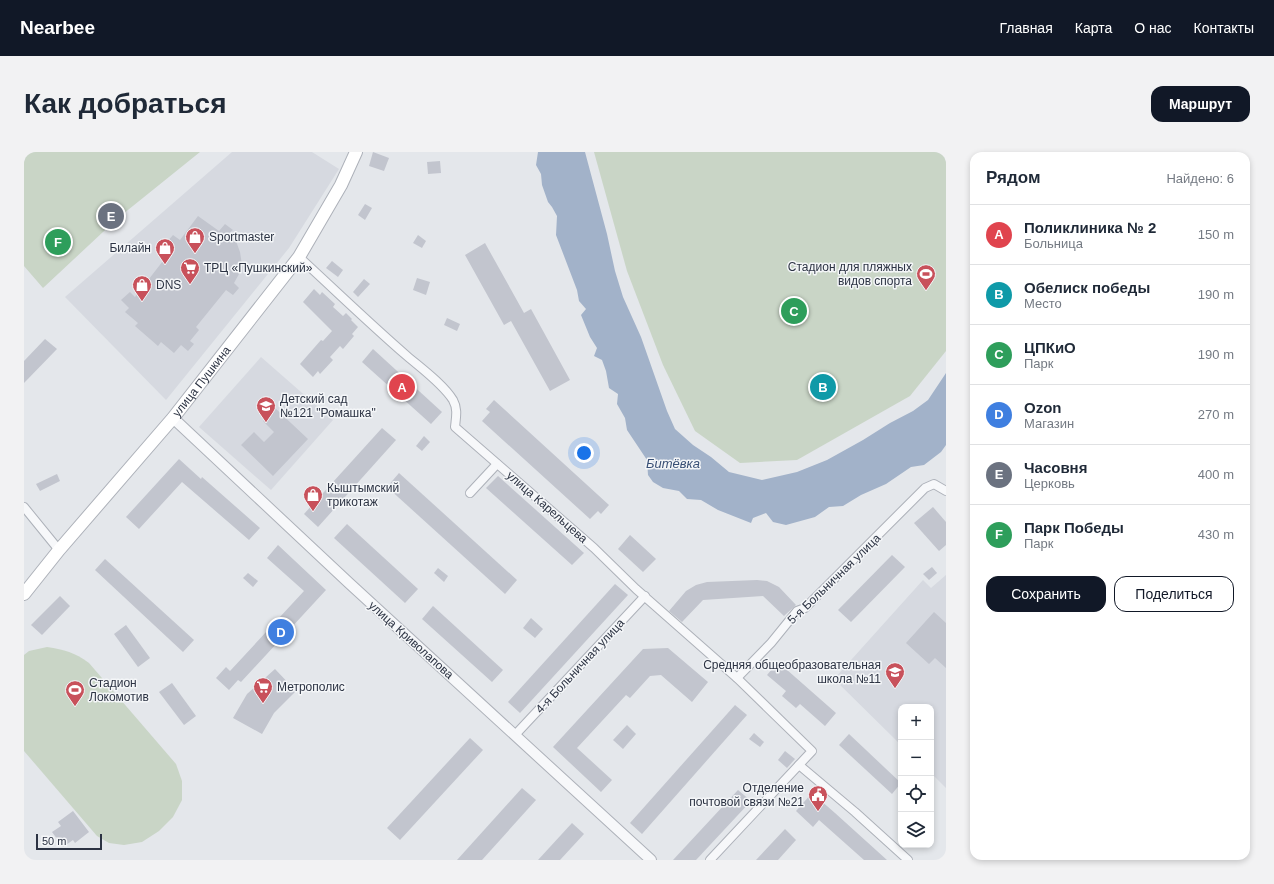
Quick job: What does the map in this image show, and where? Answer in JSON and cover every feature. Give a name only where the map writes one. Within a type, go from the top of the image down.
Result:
[{"type":"main road","name":"улица Пушкина","points":[[24,594],[59,550],[173,418],[299,256],[341,185],[356,152]]},
{"type":"street","name":"улица Карельцева","points":[[299,256],[435,380],[452,400],[455,406],[457,414],[455,427],[594,548],[630,584],[737,678],[812,751],[799,765]]},
{"type":"street","name":"улица Криволапова","points":[[173,418],[284,523],[650,860]]},
{"type":"street","points":[[470,493],[497,464]]},
{"type":"street","name":"5-я Больничная улица","points":[[737,678],[771,643],[796,612],[806,608],[925,488],[934,484],[946,491]]},
{"type":"street","points":[[24,508],[59,550]]},
{"type":"street","name":"4-я Больничная улица","points":[[515,735],[645,596]]},
{"type":"street","points":[[710,860],[799,765],[855,812],[908,860]]},
{"type":"shaded area","points":[[232,152],[312,152],[339,169],[289,248],[166,400],[65,297]]},
{"type":"shaded area","name":"Детский сад №121 \"Ромашка\"","points":[[261,357],[333,420],[271,490],[199,427]]},
{"type":"shaded area","name":"Средняя общеобразовательная школа №11","points":[[946,575],[946,788],[934,776],[934,704],[898,704],[898,742],[834,679],[923,580],[931,588]]},
{"type":"green space","points":[[24,152],[200,152],[118,218],[43,288],[24,266]]},
{"type":"green space","points":[[594,152],[946,152],[946,351],[910,396],[797,460],[740,463],[695,431],[663,365],[627,271]]},
{"type":"green space","name":"Стадион Локомотив","points":[[47,647],[69,652],[79,656],[89,663],[176,764],[182,781],[182,800],[173,817],[159,831],[142,842],[124,845],[109,843],[97,836],[24,751],[24,655],[29,651]]},
{"type":"water","name":"Битёвка","points":[[538,152],[585,152],[623,297],[641,337],[667,411],[675,429],[693,445],[711,457],[729,472],[762,480],[797,472],[827,460],[913,411],[928,400],[946,373],[946,445],[941,452],[924,465],[911,467],[886,484],[861,495],[843,506],[829,507],[815,517],[786,525],[773,522],[766,513],[753,518],[751,523],[718,510],[701,500],[687,499],[679,491],[663,488],[653,482],[648,475],[647,460],[627,430],[625,418],[617,404],[618,394],[609,388],[606,371],[602,360],[594,356],[597,348],[590,337],[581,315],[586,309],[579,301],[577,290],[556,235],[557,216],[548,202],[542,185],[541,174],[536,165]]},
{"type":"building","points":[[373,152],[389,158],[384,171],[369,166]]},
{"type":"building","points":[[440,161],[441,173],[428,174],[427,162]]},
{"type":"building","points":[[365,204],[372,208],[365,220],[358,215]]},
{"type":"building","points":[[112,211],[118,218],[109,224],[104,218]]},
{"type":"building","name":"ТРЦ «Пушкинский»","points":[[198,216],[219,231],[225,224],[233,230],[229,233],[236,241],[240,252],[242,265],[234,283],[239,288],[233,295],[226,290],[196,327],[199,330],[190,341],[194,344],[188,351],[181,345],[174,353],[161,342],[158,346],[135,326],[138,323],[125,312],[129,308],[121,300],[130,292],[135,297],[173,248],[166,243],[173,235],[180,240]]},
{"type":"building","points":[[418,235],[426,241],[422,248],[413,243]]},
{"type":"building","points":[[485,243],[524,313],[531,309],[570,380],[550,391],[511,321],[504,325],[465,255]]},
{"type":"building","points":[[332,261],[343,270],[338,277],[326,268]]},
{"type":"building","points":[[417,278],[430,282],[426,295],[413,290]]},
{"type":"building","points":[[364,279],[370,284],[358,297],[353,292]]},
{"type":"building","points":[[314,289],[320,295],[322,292],[335,304],[333,307],[343,316],[346,313],[358,327],[352,334],[354,336],[343,349],[340,346],[330,357],[333,360],[320,374],[318,371],[313,377],[300,364],[321,340],[323,341],[332,331],[303,302]]},
{"type":"building","points":[[447,318],[460,324],[457,331],[444,325]]},
{"type":"building","points":[[45,339],[57,349],[24,383],[24,361]]},
{"type":"building","points":[[373,349],[442,412],[431,424],[362,362]]},
{"type":"building","points":[[494,400],[609,505],[601,514],[598,511],[590,519],[482,421],[490,412],[486,409]]},
{"type":"building","points":[[275,408],[308,439],[273,476],[241,445],[254,432],[264,442],[274,432],[263,421]]},
{"type":"building","points":[[382,428],[396,440],[318,527],[304,514]]},
{"type":"building","points":[[424,436],[430,442],[422,451],[416,446]]},
{"type":"building","points":[[179,459],[201,479],[202,477],[260,528],[249,540],[182,482],[139,529],[126,517]]},
{"type":"building","points":[[399,473],[517,580],[505,594],[387,487]]},
{"type":"building","points":[[57,474],[60,481],[40,491],[36,484]]},
{"type":"building","points":[[498,476],[584,553],[572,565],[486,488]]},
{"type":"building","points":[[933,507],[946,522],[946,545],[939,551],[914,523]]},
{"type":"building","points":[[347,524],[418,589],[405,603],[334,538]]},
{"type":"building","points":[[630,535],[656,559],[643,572],[618,549]]},
{"type":"building","points":[[278,545],[326,590],[241,682],[238,680],[229,690],[216,678],[226,667],[230,671],[304,591],[267,558]]},
{"type":"building","points":[[892,555],[905,567],[851,622],[838,610]]},
{"type":"building","points":[[105,559],[194,640],[183,652],[95,570]]},
{"type":"building","points":[[932,567],[937,573],[929,580],[923,574]]},
{"type":"building","points":[[438,568],[448,576],[444,582],[434,573]]},
{"type":"building","points":[[248,573],[258,581],[253,587],[243,578]]},
{"type":"building","points":[[767,581],[779,587],[796,605],[784,616],[763,596],[703,600],[682,622],[669,611],[686,591],[696,585],[707,582]]},
{"type":"building","points":[[615,584],[628,595],[520,713],[508,702]]},
{"type":"building","points":[[60,596],[70,606],[42,635],[31,625]]},
{"type":"building","points":[[433,606],[503,670],[492,682],[422,619]]},
{"type":"building","points":[[934,612],[946,623],[946,668],[935,658],[929,664],[906,643]]},
{"type":"building","points":[[531,618],[543,629],[535,638],[523,628]]},
{"type":"building","points":[[126,625],[150,658],[138,667],[114,634]]},
{"type":"building","points":[[668,648],[708,682],[692,702],[661,675],[650,676],[630,698],[626,695],[577,748],[612,780],[601,792],[553,747],[643,649]]},
{"type":"building","points":[[778,662],[836,713],[825,726],[800,704],[796,708],[782,696],[786,691],[767,675]]},
{"type":"building","name":"Метрополис","points":[[275,669],[296,691],[274,713],[262,734],[233,718],[247,694]]},
{"type":"building","points":[[172,683],[196,716],[184,725],[159,692]]},
{"type":"building","points":[[735,705],[747,715],[642,834],[630,823]]},
{"type":"building","points":[[627,725],[636,734],[623,749],[613,740]]},
{"type":"building","points":[[754,733],[764,742],[760,747],[749,739]]},
{"type":"building","points":[[849,734],[898,780],[898,787],[892,794],[839,745]]},
{"type":"building","points":[[470,738],[483,750],[400,840],[387,828]]},
{"type":"building","points":[[785,751],[795,759],[787,768],[778,760]]},
{"type":"building","points":[[522,788],[536,800],[482,860],[457,860]]},
{"type":"building","points":[[738,790],[751,801],[696,860],[673,860]]},
{"type":"building","points":[[812,793],[887,860],[864,860],[819,820],[813,827],[796,811]]},
{"type":"building","points":[[73,811],[89,832],[75,843],[73,840],[63,847],[52,832],[61,826],[58,822]]},
{"type":"building","points":[[572,823],[584,834],[560,860],[538,860]]},
{"type":"building","points":[[785,829],[796,840],[778,860],[756,860]]},
{"type":"place","name":"Часовня","points":[[111,216]]},
{"type":"place","name":"Парк Победы","points":[[58,242]]},
{"type":"place","name":"Sportmaster","points":[[195,254]]},
{"type":"place","name":"Билайн","points":[[165,265]]},
{"type":"place","name":"ТРЦ «Пушкинский»","points":[[190,285]]},
{"type":"place","name":"Стадион для пляжных видов спорта","points":[[926,291]]},
{"type":"place","name":"DNS","points":[[142,302]]},
{"type":"place","name":"ЦПКиО","points":[[794,311]]},
{"type":"place","name":"Поликлиника № 2","points":[[402,387]]},
{"type":"place","name":"Обелиск победы","points":[[823,387]]},
{"type":"place","name":"Детский сад №121 \"Ромашка\"","points":[[266,423]]},
{"type":"place","name":"Кыштымский трикотаж","points":[[313,512]]},
{"type":"place","name":"Ozon","points":[[281,632]]},
{"type":"place","name":"Средняя общеобразовательная школа №11","points":[[895,689]]},
{"type":"place","name":"Метрополис","points":[[263,704]]},
{"type":"place","name":"Стадион Локомотив","points":[[75,707]]},
{"type":"place","name":"Отделение почтовой связи №21","points":[[818,812]]}]
